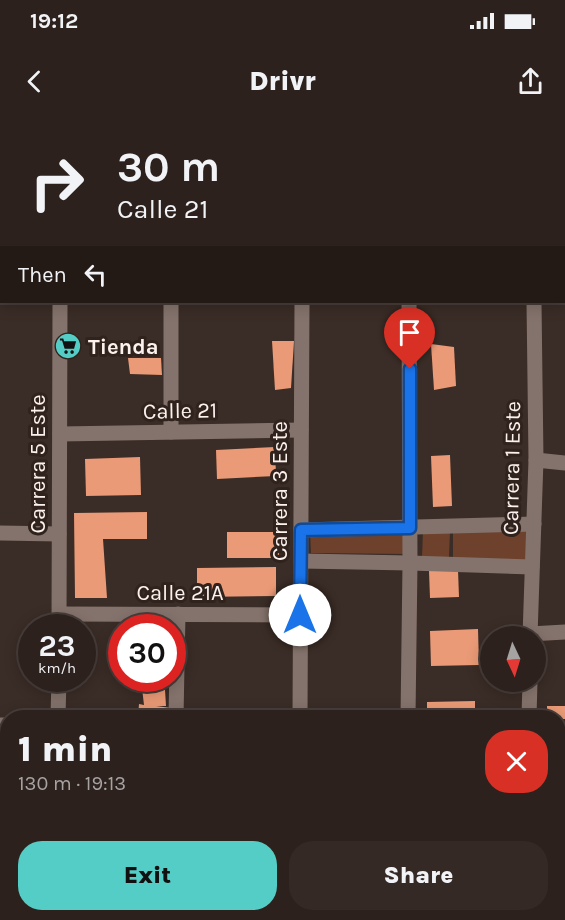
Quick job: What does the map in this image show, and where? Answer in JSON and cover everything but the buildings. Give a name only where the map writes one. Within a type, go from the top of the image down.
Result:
[{"type":"street","name":"Carrera 5 Este","points":[[59,614],[60,303]]},
{"type":"street","points":[[171,303],[171,432]]},
{"type":"street","name":"Carrera 3 Este","points":[[300,710],[302,303]]},
{"type":"street","points":[[408,710],[409,303]]},
{"type":"street","name":"Carrera 1 Este","points":[[530,626],[536,460],[534,303]]},
{"type":"street","name":"Calle 21","points":[[60,434],[301,430]]},
{"type":"street","points":[[536,460],[565,463]]},
{"type":"street","points":[[301,530],[534,524]]},
{"type":"street","points":[[0,533],[59,534]]},
{"type":"street","points":[[301,561],[532,567]]},
{"type":"street","name":"Calle 21A","points":[[186,614],[300,615]]},
{"type":"street","points":[[546,634],[565,632]]},
{"type":"street","points":[[58,692],[58,710]]},
{"type":"street","points":[[176,692],[176,710]]},
{"type":"street","points":[[529,710],[530,692]]},
{"type":"shaded area","points":[[453,528],[532,528],[532,561],[453,561]]},
{"type":"shaded area","points":[[423,531],[450,531],[449,557],[422,557]]},
{"type":"shaded area","points":[[310,532],[407,532],[407,554],[311,553]]},
{"type":"place","name":"Tienda","points":[[68,346]]},
{"type":"route","points":[[300,615],[301,530],[410,528],[410,369]]}]
